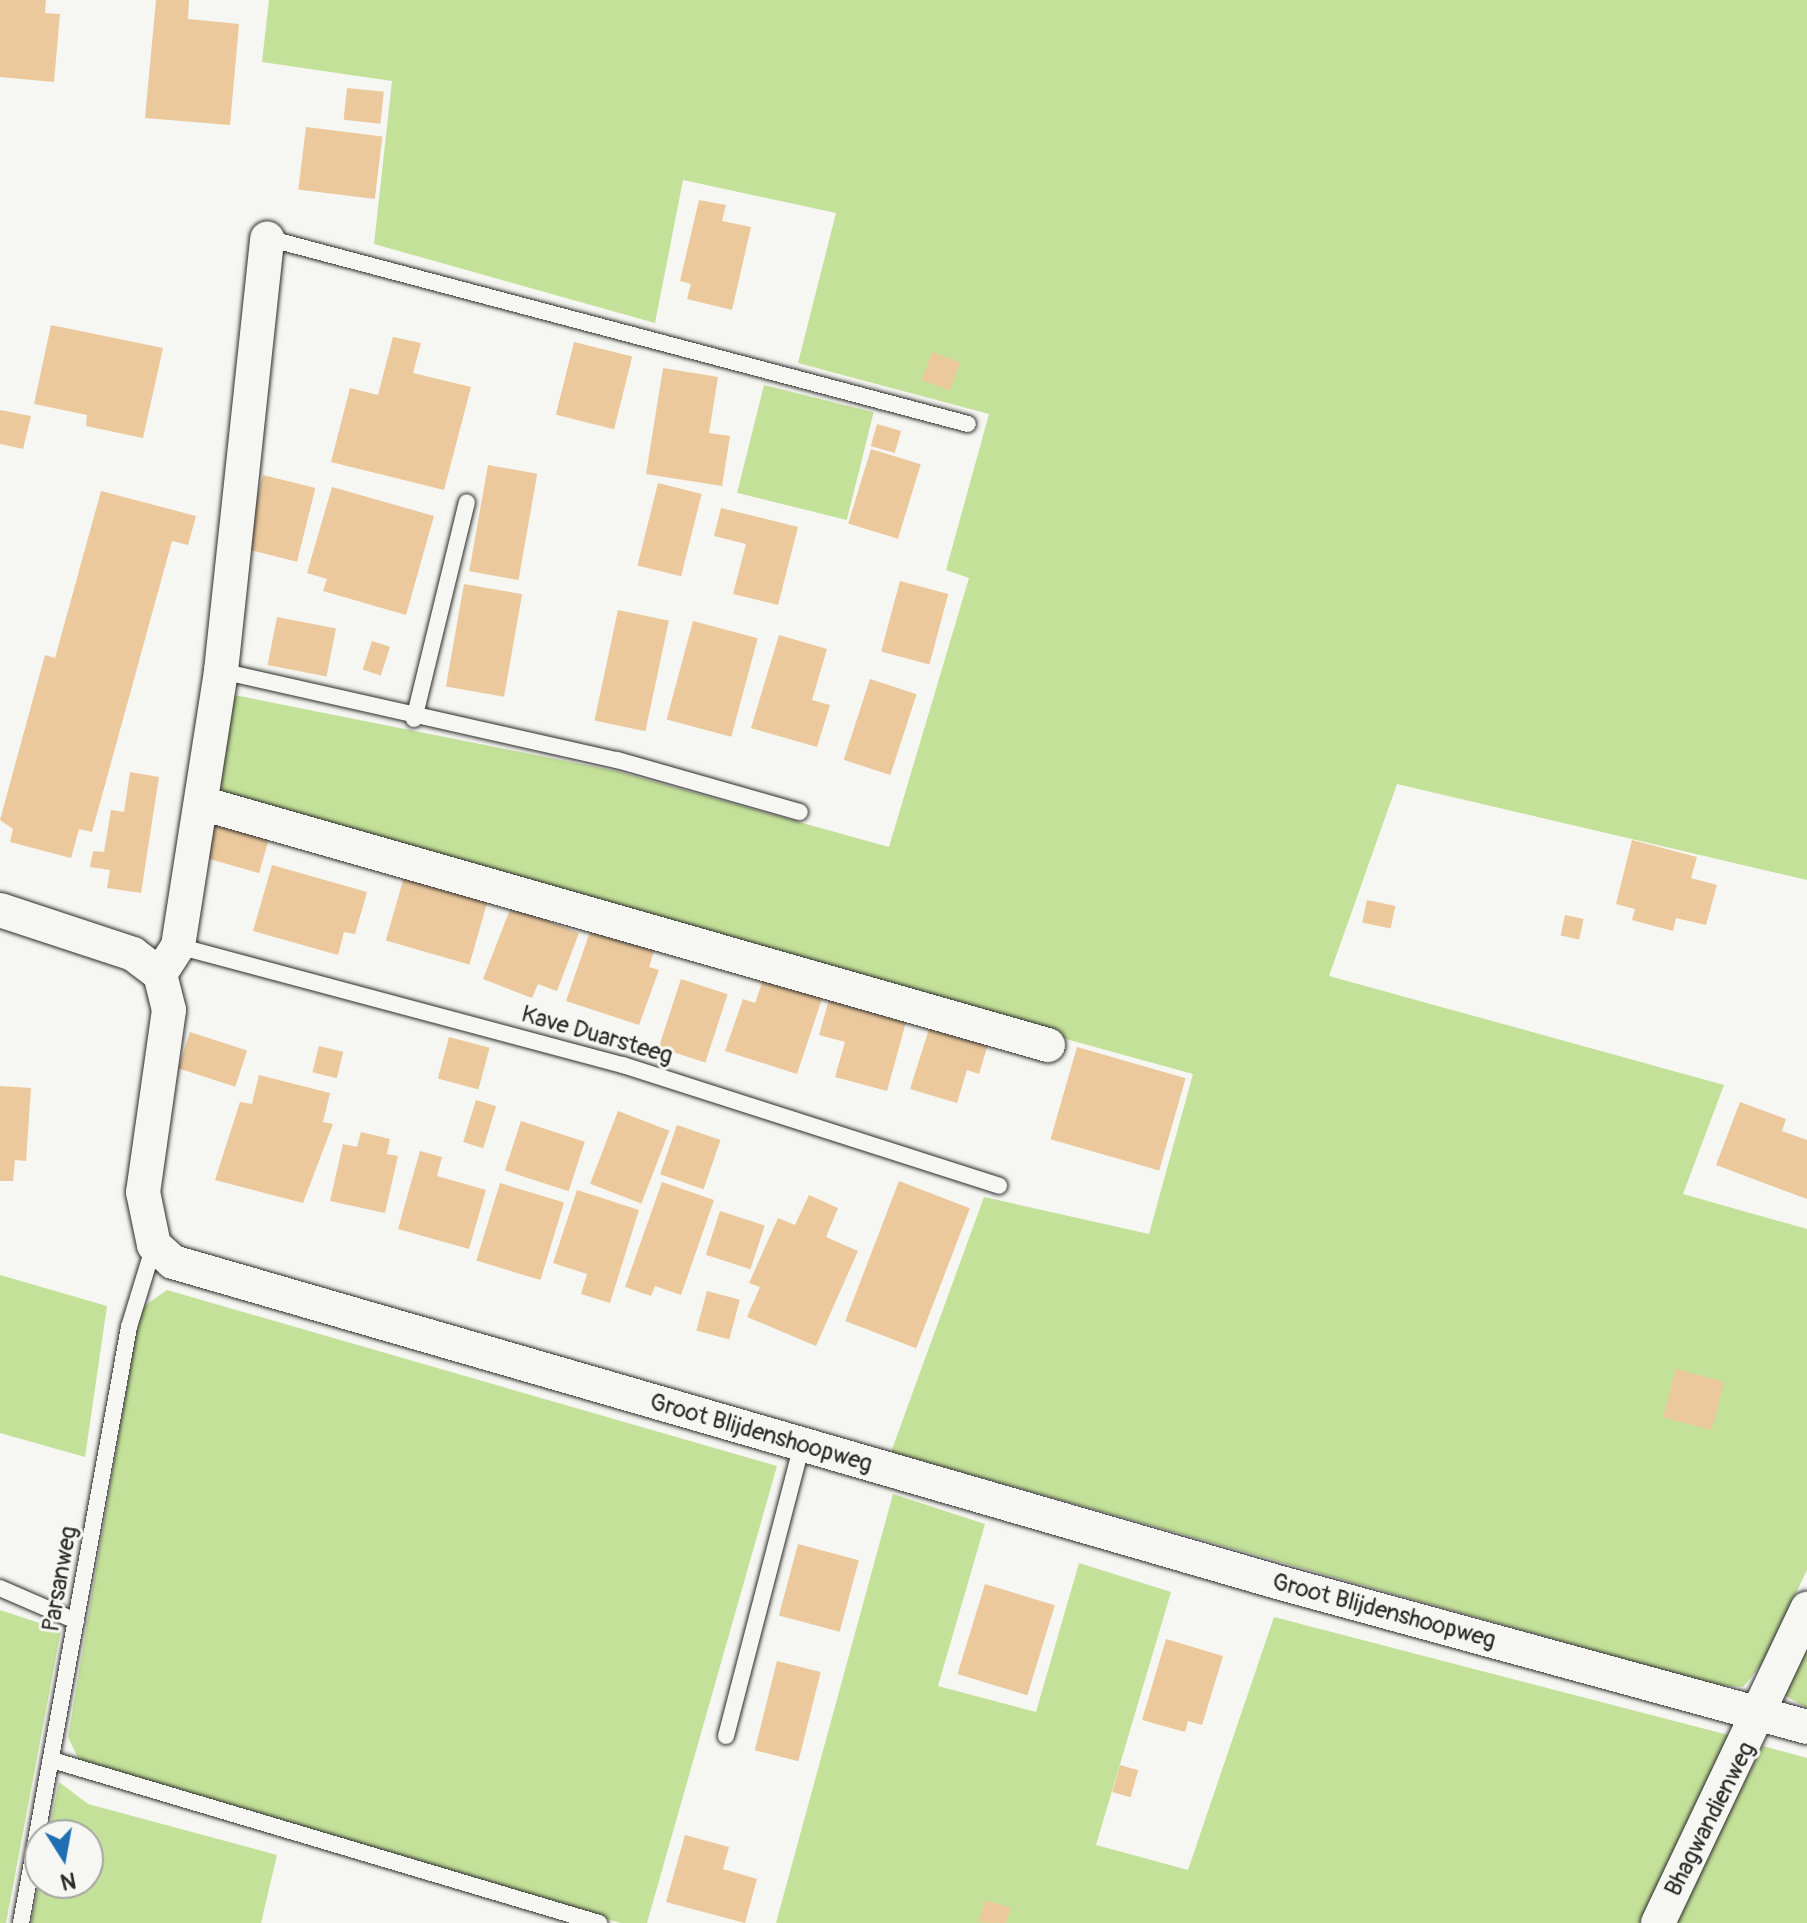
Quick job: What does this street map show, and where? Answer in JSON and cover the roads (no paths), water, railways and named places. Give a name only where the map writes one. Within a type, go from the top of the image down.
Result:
[{"type":"street","points":[[154,1245],[143,1192],[169,1010],[169,960],[201,803],[221,671],[267,238]]},
{"type":"street","points":[[201,803],[1048,1045]]},
{"type":"street","points":[[0,910],[133,954],[169,960]]},
{"type":"street","name":"Groot Blijdenshoopweg","points":[[154,1245],[173,1262],[802,1445],[1807,1727]]},
{"type":"street","name":"Bhagwandienweg","points":[[1658,1923],[1762,1714],[1807,1609]]},
{"type":"lane","points":[[267,238],[968,424]]},
{"type":"lane","points":[[414,719],[467,502]]},
{"type":"lane","points":[[221,671],[414,719],[617,760],[800,812]]},
{"type":"lane","name":"Kave Duarsteeg","points":[[169,960],[623,1065],[999,1186]]},
{"type":"lane","name":"Parsanweg","points":[[21,1923],[129,1327],[154,1245]]},
{"type":"lane","points":[[726,1736],[802,1445]]},
{"type":"lane","points":[[0,1588],[76,1621]]},
{"type":"lane","points":[[52,1760],[599,1923]]}]
